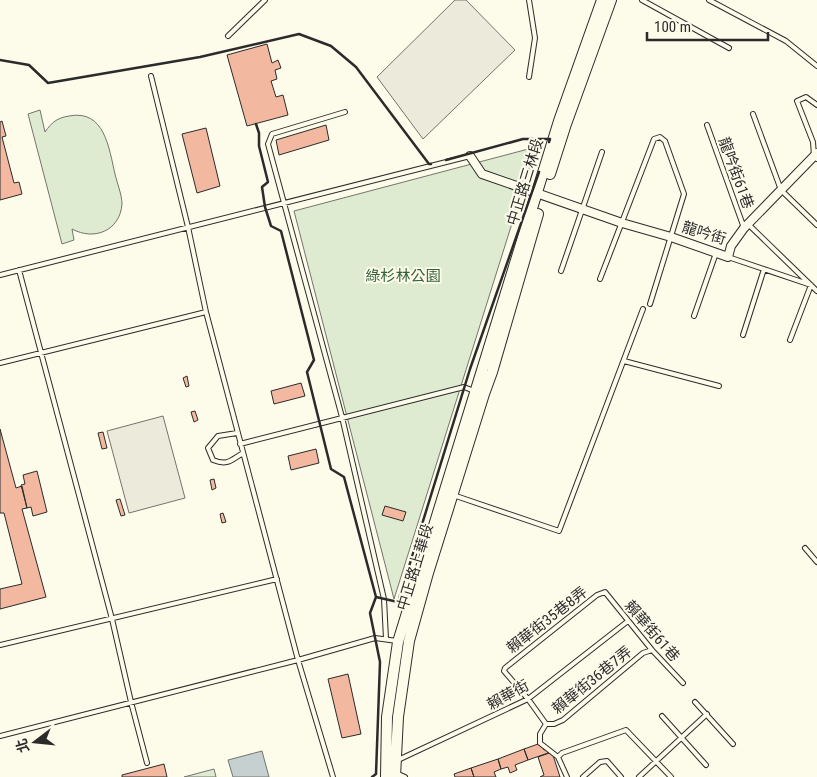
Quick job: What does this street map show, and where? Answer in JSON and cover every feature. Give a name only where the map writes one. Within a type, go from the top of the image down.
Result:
[{"type":"main road","name":"中正路三林段","points":[[492,372],[559,121],[602,0]]},
{"type":"main road","name":"中正路三林段","points":[[481,373],[540,195],[611,0]]},
{"type":"main road","name":"中正路上華段","points":[[386,772],[387,717],[398,642],[479,393],[492,372]]},
{"type":"main road","name":"中正路上華段","points":[[399,775],[396,761],[398,717],[409,641],[453,494],[479,393],[481,373]]},
{"type":"street","name":"龍吟街","points":[[470,156],[482,174],[622,223],[671,237],[728,257],[731,246],[746,226],[816,156]]},
{"type":"lane","points":[[228,36],[265,0]]},
{"type":"lane","points":[[529,0],[535,38],[529,77]]},
{"type":"lane","points":[[642,0],[729,48]]},
{"type":"lane","points":[[709,0],[786,41],[817,66]]},
{"type":"lane","points":[[151,76],[188,227],[206,312],[237,433],[298,660],[333,777]]},
{"type":"lane","points":[[816,156],[813,142],[797,101],[806,97],[817,105]]},
{"type":"lane","points":[[345,112],[272,134],[268,144],[342,418],[384,598],[386,639]]},
{"type":"lane","points":[[753,114],[781,190],[817,225]]},
{"type":"lane","name":"龍吟街61巷","points":[[707,125],[746,226]]},
{"type":"lane","points":[[600,279],[654,139],[660,137],[665,141],[684,194],[650,304]]},
{"type":"lane","points":[[561,270],[602,152]]},
{"type":"lane","points":[[0,275],[470,156]]},
{"type":"lane","points":[[746,226],[817,291]]},
{"type":"lane","points":[[694,316],[716,252]]},
{"type":"lane","points":[[728,257],[811,285]]},
{"type":"lane","points":[[743,335],[764,269]]},
{"type":"lane","points":[[19,270],[112,619],[147,764]]},
{"type":"lane","points":[[790,340],[811,285]]},
{"type":"lane","points":[[453,494],[559,531],[643,309]]},
{"type":"lane","points":[[0,363],[206,312]]},
{"type":"lane","points":[[624,361],[720,386]]},
{"type":"lane","points":[[240,444],[464,387],[479,393]]},
{"type":"lane","points":[[237,433],[218,436],[208,448],[214,460],[227,463],[243,453]]},
{"type":"lane","points":[[805,548],[817,562]]},
{"type":"lane","points":[[0,646],[277,579]]},
{"type":"lane","name":"賴華街61巷","points":[[605,592],[652,650],[683,683]]},
{"type":"lane","name":"賴華街35巷8弄","points":[[528,699],[504,671],[505,668],[597,595],[605,592]]},
{"type":"lane","name":"賴華街","points":[[386,772],[396,761],[528,699],[628,621]]},
{"type":"lane","points":[[0,736],[298,660],[374,638],[398,642],[409,641]]},
{"type":"lane","name":"賴華街36巷7弄","points":[[546,724],[554,724],[563,720],[642,653],[652,650]]},
{"type":"lane","points":[[528,699],[546,724],[540,734],[540,743],[558,757],[567,777]]},
{"type":"lane","points":[[695,702],[733,744]]},
{"type":"lane","points":[[639,777],[707,714]]},
{"type":"lane","points":[[662,716],[706,765]]},
{"type":"lane","points":[[558,757],[562,753],[626,730],[671,777]]},
{"type":"lane","points":[[583,777],[600,762],[606,761],[621,777]]},
{"type":"lane","points":[[386,772],[399,775]]},
{"type":"green space","points":[[40,110],[45,132],[58,119],[81,115],[91,119],[103,133],[110,153],[122,204],[116,221],[105,231],[89,234],[72,229],[74,240],[62,244],[28,114]]},
{"type":"green space","name":"綠杉林公園","points":[[536,147],[394,599],[294,211]]},
{"type":"green space","points":[[214,769],[216,777],[184,777]]},
{"type":"shaded area","points":[[455,0],[466,0],[515,50],[423,139],[377,77]]},
{"type":"shaded area","points":[[163,416],[185,498],[129,513],[107,431]]},
{"type":"shaded area","points":[[262,751],[269,777],[233,777],[228,760]]},
{"type":"building","points":[[267,44],[272,63],[278,60],[281,68],[275,70],[277,79],[271,81],[276,97],[283,95],[288,115],[247,126],[227,55]]},
{"type":"building","points":[[2,121],[6,136],[2,137],[14,183],[19,182],[22,194],[0,200],[0,122]]},
{"type":"building","points":[[326,125],[329,140],[279,155],[276,140]]},
{"type":"building","points":[[206,128],[220,186],[197,193],[182,134]]},
{"type":"building","points":[[187,376],[189,386],[186,387],[183,378]]},
{"type":"building","points":[[301,383],[305,396],[274,404],[271,391]]},
{"type":"building","points":[[195,411],[198,420],[194,422],[191,412]]},
{"type":"building","points":[[0,429],[16,488],[22,486],[27,508],[22,509],[46,597],[0,609],[0,589],[22,584],[4,513],[0,513]]},
{"type":"building","points":[[103,432],[107,448],[102,449],[98,433]]},
{"type":"building","points":[[316,449],[319,463],[291,470],[288,456]]},
{"type":"building","points":[[37,471],[47,512],[33,516],[31,507],[27,508],[21,485],[25,484],[23,475]]},
{"type":"building","points":[[214,479],[216,488],[212,490],[210,480]]},
{"type":"building","points":[[120,499],[125,515],[121,516],[116,500]]},
{"type":"building","points":[[385,506],[406,512],[403,521],[382,515]]},
{"type":"building","points":[[223,513],[226,522],[222,523],[220,514]]},
{"type":"building","points":[[348,674],[361,734],[342,738],[328,679]]},
{"type":"building","points":[[541,743],[544,750],[547,749],[548,753],[528,760],[524,749]]},
{"type":"building","points":[[524,749],[528,760],[515,765],[517,770],[510,773],[508,767],[501,769],[498,759]]},
{"type":"building","points":[[552,752],[560,777],[540,777],[544,775],[538,757]]},
{"type":"building","points":[[498,759],[501,769],[494,772],[496,777],[474,777],[471,768]]},
{"type":"building","points":[[164,764],[167,777],[122,777],[122,775]]},
{"type":"building","points":[[471,768],[474,777],[455,777],[454,774]]},
{"type":"wall","points":[[0,60],[29,65],[48,83],[200,57],[299,34],[331,46],[356,67],[429,164],[431,164]]},
{"type":"wall","points":[[256,124],[259,133],[259,146],[268,182],[262,187],[265,207],[271,226],[281,231],[314,360],[307,372],[331,469],[344,477],[376,597]]},
{"type":"wall","points":[[446,160],[523,139],[550,139],[549,142]]},
{"type":"wall","points":[[372,777],[376,774],[380,662],[370,613],[376,597],[398,602],[470,369],[539,172]]}]
